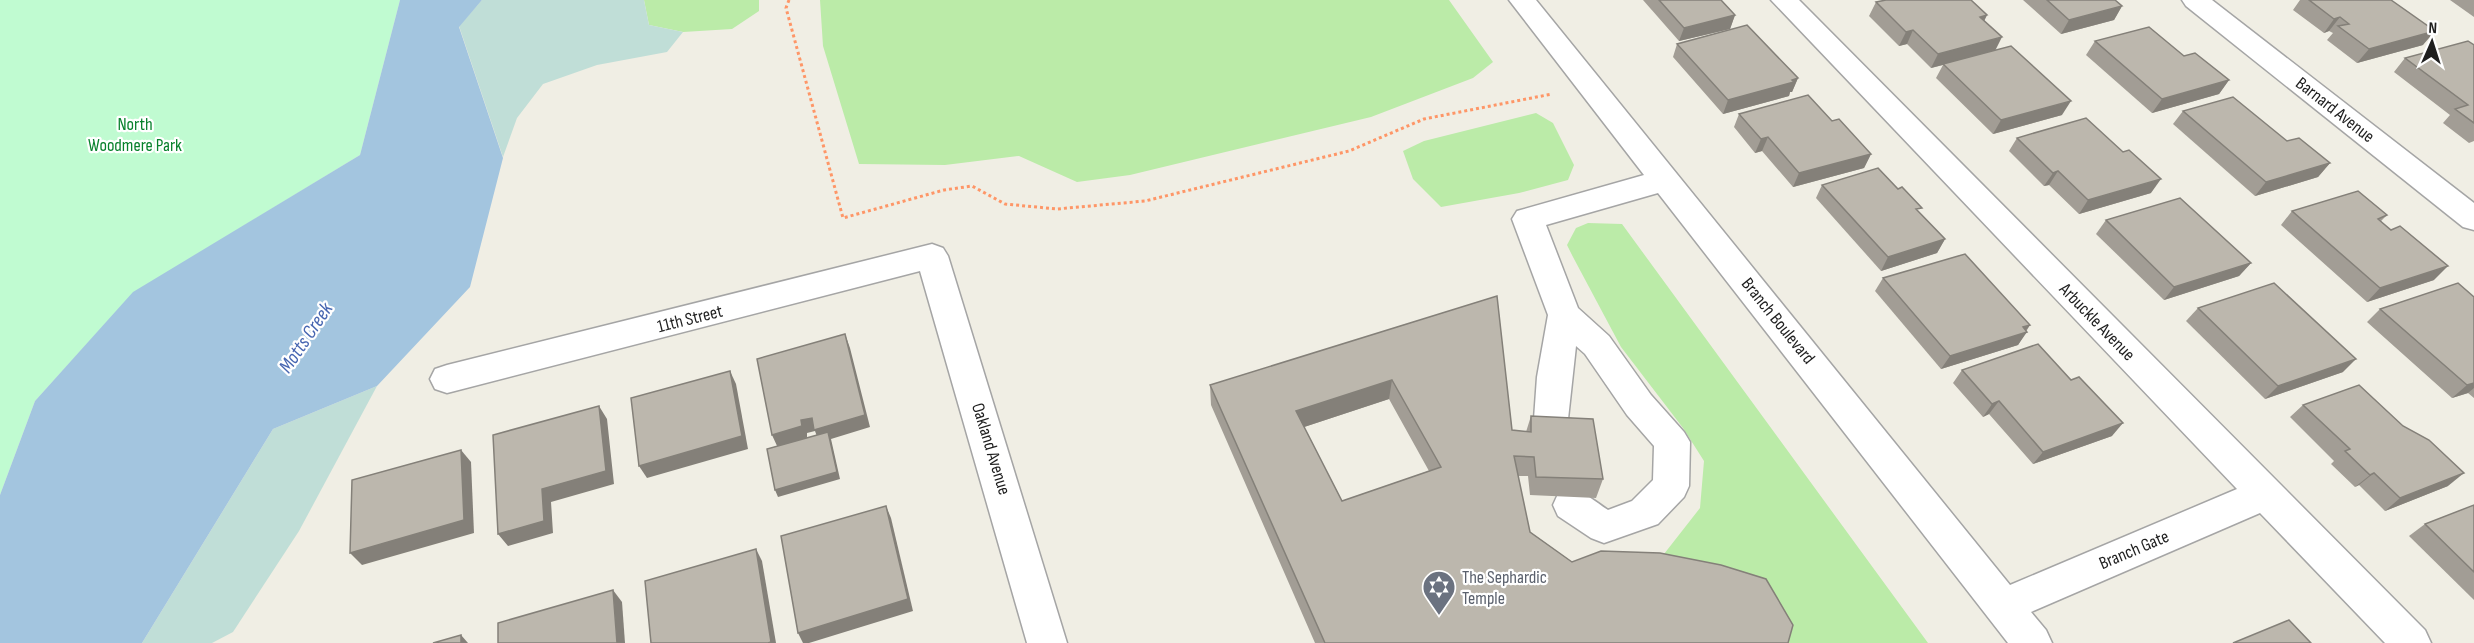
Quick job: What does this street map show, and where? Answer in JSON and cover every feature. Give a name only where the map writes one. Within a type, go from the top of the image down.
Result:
[{"type":"street","name":"Branch Boulevard","points":[[1522,0],[2032,643]]},
{"type":"street","name":"Arbuckle Avenue","points":[[1784,0],[2411,643]]},
{"type":"street","name":"Barnard Avenue","points":[[2195,0],[2474,219]]},
{"type":"street","points":[[1572,505],[1604,527],[1645,513],[1671,486],[1672,442],[1639,405],[1597,345],[1564,315],[1528,219],[1665,180]]},
{"type":"street","name":"11th Street","points":[[447,380],[932,256]]},
{"type":"street","name":"Oakland Avenue","points":[[932,256],[1047,643]]},
{"type":"street","points":[[1551,419],[1554,377],[1564,315]]},
{"type":"street","name":"Branch Gate","points":[[2004,606],[2265,494]]},
{"type":"path","points":[[789,0],[786,8],[843,218],[944,190],[972,186],[1005,204],[1048,208],[1145,201],[1349,151],[1424,119],[1526,98],[1592,88]]},
{"type":"green space","name":"North Woodmere Park","points":[[0,0],[400,0],[360,155],[133,293],[35,401],[0,495]]},
{"type":"green space","points":[[644,0],[759,0],[759,11],[732,29],[683,32],[649,25]]},
{"type":"green space","points":[[820,0],[1449,0],[1493,62],[1473,78],[1371,117],[1130,175],[1077,182],[1019,156],[945,165],[859,164],[823,46]]},
{"type":"green space","points":[[1536,113],[1553,123],[1574,165],[1568,180],[1519,193],[1441,207],[1413,179],[1403,151],[1424,141]]},
{"type":"green space","points":[[1588,223],[1622,224],[1928,643],[1781,643],[1664,554],[1700,508],[1704,461],[1683,428],[1621,347],[1567,245],[1576,228]]},
{"type":"shaded area","points":[[482,0],[644,0],[649,25],[683,32],[667,52],[597,65],[543,84],[517,118],[503,157],[459,26]]},
{"type":"shaded area","points":[[377,386],[299,531],[233,632],[212,643],[142,643],[273,429]]},
{"type":"water","name":"Motts Creek","points":[[400,0],[482,0],[459,27],[503,158],[470,287],[377,386],[273,429],[142,643],[0,643],[0,495],[35,401],[133,292],[360,155]]},
{"type":"building","points":[[1659,0],[1721,0],[1735,15],[1684,28]]},
{"type":"building","points":[[1971,0],[1987,15],[1980,17],[2002,37],[1938,54],[1913,30],[1906,32],[1876,2]]},
{"type":"building","points":[[2047,0],[2115,0],[2122,6],[2069,20]]},
{"type":"building","points":[[2309,0],[2391,0],[2435,31],[2369,49],[2338,26],[2349,24],[2340,17],[2334,19]]},
{"type":"building","points":[[1747,25],[1798,78],[1792,80],[1794,82],[1728,100],[1677,44]]},
{"type":"building","points":[[2149,27],[2184,56],[2195,53],[2229,80],[2162,99],[2095,41]]},
{"type":"building","points":[[2468,41],[2474,45],[2474,123],[2455,109],[2468,105],[2405,58]]},
{"type":"building","points":[[2011,46],[2071,101],[2001,120],[1943,64]]},
{"type":"building","points":[[1808,95],[1832,121],[1839,119],[1871,154],[1799,173],[1768,137],[1761,139],[1739,114]]},
{"type":"building","points":[[2233,97],[2287,141],[2299,138],[2330,163],[2266,182],[2183,111]]},
{"type":"building","points":[[2086,118],[2123,152],[2129,150],[2161,179],[2088,200],[2058,171],[2053,173],[2017,138]]},
{"type":"building","points":[[1878,168],[1898,189],[1902,187],[1922,208],[1916,209],[1945,239],[1888,257],[1822,185]]},
{"type":"building","points":[[2358,191],[2387,215],[2378,219],[2391,230],[2400,226],[2448,266],[2380,288],[2292,211]]},
{"type":"building","points":[[2180,198],[2251,263],[2174,287],[2106,220]]},
{"type":"building","points":[[1965,254],[2030,325],[2023,327],[2027,332],[1950,356],[1883,278]]},
{"type":"building","points":[[2274,283],[2356,359],[2278,386],[2198,308]]},
{"type":"building","points":[[2458,283],[2474,297],[2474,383],[2467,385],[2380,309]]},
{"type":"building","points":[[1497,296],[1512,430],[1531,432],[1531,416],[1593,419],[1603,479],[1536,477],[1534,457],[1514,456],[1530,532],[1572,562],[1601,551],[1660,553],[1721,565],[1766,579],[1793,625],[1788,643],[1325,643],[1210,385]],"holes":[[[1392,380],[1441,467],[1342,501],[1296,411]]]},
{"type":"building","points":[[845,334],[865,415],[814,430],[812,418],[801,420],[802,426],[772,435],[757,359]]},
{"type":"building","points":[[2038,344],[2071,380],[2079,377],[2123,423],[2043,452],[1999,401],[1992,404],[1962,370]]},
{"type":"building","points":[[730,371],[742,436],[639,466],[631,398]]},
{"type":"building","points":[[2359,385],[2403,426],[2429,440],[2464,473],[2400,498],[2374,473],[2370,475],[2345,451],[2350,449],[2303,405]]},
{"type":"building","points":[[599,406],[606,471],[542,489],[544,521],[498,534],[493,435]]},
{"type":"building","points":[[828,432],[837,472],[775,490],[767,449]]},
{"type":"building","points":[[461,450],[464,520],[350,553],[352,480]]},
{"type":"building","points":[[2474,505],[2474,572],[2425,524]]},
{"type":"building","points":[[886,506],[908,599],[798,633],[781,536]]},
{"type":"building","points":[[756,549],[771,642],[651,643],[645,581]]},
{"type":"building","points":[[613,590],[617,643],[498,643],[498,623]]},
{"type":"building","points":[[2289,620],[2311,643],[2233,643]]},
{"type":"building","points":[[461,635],[461,643],[433,643]]},
{"type":"place","name":"The Sephardic Temple","points":[[1439,616]]}]
